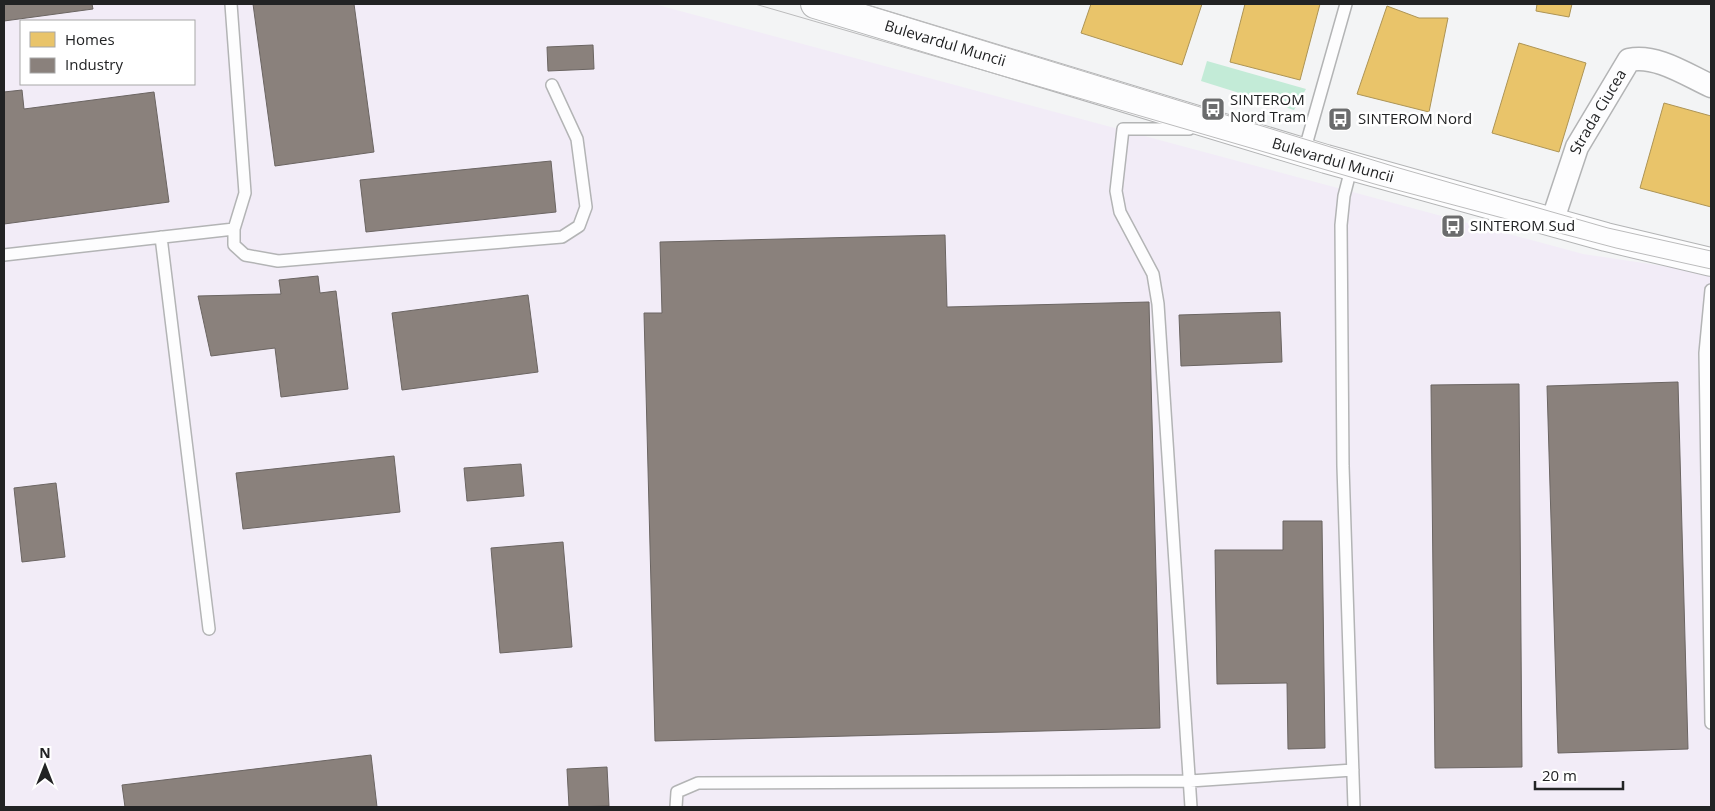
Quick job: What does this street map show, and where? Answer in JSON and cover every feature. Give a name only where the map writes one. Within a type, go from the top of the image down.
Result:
[{"type":"main road","name":"Bulevardul Muncii","points":[[815,4],[1191,116],[1304,152],[1354,160],[1552,222],[1711,262]]},
{"type":"street","name":"Strada Ciucea","points":[[1552,222],[1576,147],[1629,60],[1640,57],[1661,63],[1711,86]]},
{"type":"lane","points":[[231,4],[245,193],[234,229],[234,245],[245,255],[278,262],[562,237],[579,226],[586,207],[577,139],[552,85]]},
{"type":"lane","points":[[1304,152],[1346,4]]},
{"type":"lane","points":[[1191,116],[1189,129],[1124,129],[1116,191],[1120,212],[1152,274],[1158,304],[1191,807]]},
{"type":"lane","points":[[1354,160],[1344,196],[1341,235],[1343,466],[1354,807]]},
{"type":"lane","points":[[4,255],[234,229]]},
{"type":"lane","points":[[161,237],[210,629]]},
{"type":"lane","points":[[1711,290],[1705,353],[1711,723]]},
{"type":"lane","points":[[676,807],[678,792],[698,783],[1190,781],[1353,770]]},
{"type":"shaded area","points":[[4,4],[654,4],[1583,254],[1711,273],[1711,807],[4,807]]},
{"type":"green space","points":[[1207,61],[1306,89],[1294,110],[1201,81]]},
{"type":"building: Homes","points":[[1091,4],[1202,4],[1182,65],[1081,33]]},
{"type":"building: Homes","points":[[1245,4],[1320,4],[1300,80],[1230,62]]},
{"type":"building: Homes","points":[[1537,4],[1572,4],[1569,17],[1536,11]]},
{"type":"building: Homes","points":[[1387,6],[1419,18],[1448,18],[1429,112],[1357,94]]},
{"type":"building: Homes","points":[[1519,43],[1586,63],[1559,152],[1492,133]]},
{"type":"building: Homes","points":[[1664,103],[1711,116],[1711,207],[1640,188]]},
{"type":"building: Industry","points":[[4,4],[92,4],[93,9],[4,21]]},
{"type":"building: Industry","points":[[253,4],[354,4],[374,152],[275,166]]},
{"type":"building: Industry","points":[[593,45],[594,69],[548,71],[547,47]]},
{"type":"building: Industry","points":[[22,90],[24,109],[154,92],[169,202],[4,224],[4,92]]},
{"type":"building: Industry","points":[[551,161],[556,212],[366,232],[360,180]]},
{"type":"building: Industry","points":[[945,235],[947,307],[1149,302],[1160,728],[655,741],[644,313],[662,313],[660,242]]},
{"type":"building: Industry","points":[[318,276],[320,293],[336,291],[348,389],[281,397],[275,348],[211,356],[198,296],[281,294],[279,280]]},
{"type":"building: Industry","points":[[528,295],[538,372],[402,390],[392,313]]},
{"type":"building: Industry","points":[[1280,312],[1282,362],[1181,366],[1179,315]]},
{"type":"building: Industry","points":[[1678,382],[1688,749],[1558,753],[1547,386]]},
{"type":"building: Industry","points":[[1519,384],[1522,767],[1435,768],[1431,385]]},
{"type":"building: Industry","points":[[394,456],[400,512],[243,529],[236,473]]},
{"type":"building: Industry","points":[[521,464],[524,496],[467,501],[464,468]]},
{"type":"building: Industry","points":[[56,483],[65,557],[22,562],[14,488]]},
{"type":"building: Industry","points":[[1283,521],[1322,521],[1325,748],[1288,749],[1287,683],[1217,684],[1215,550],[1283,550]]},
{"type":"building: Industry","points":[[563,542],[572,647],[500,653],[491,548]]},
{"type":"building: Industry","points":[[371,755],[377,807],[125,807],[122,785]]},
{"type":"building: Industry","points":[[607,767],[609,806],[569,807],[567,769]]},
{"type":"tram line","points":[[755,4],[1378,185],[1616,248],[1711,269]]},
{"type":"tram line","points":[[864,4],[1399,168],[1608,228],[1711,251]]},
{"type":"place","name":"SINTEROM Nord Tram","points":[[1213,109]]},
{"type":"place","name":"SINTEROM Nord","points":[[1340,119]]},
{"type":"place","name":"SINTEROM Sud","points":[[1453,226]]}]
